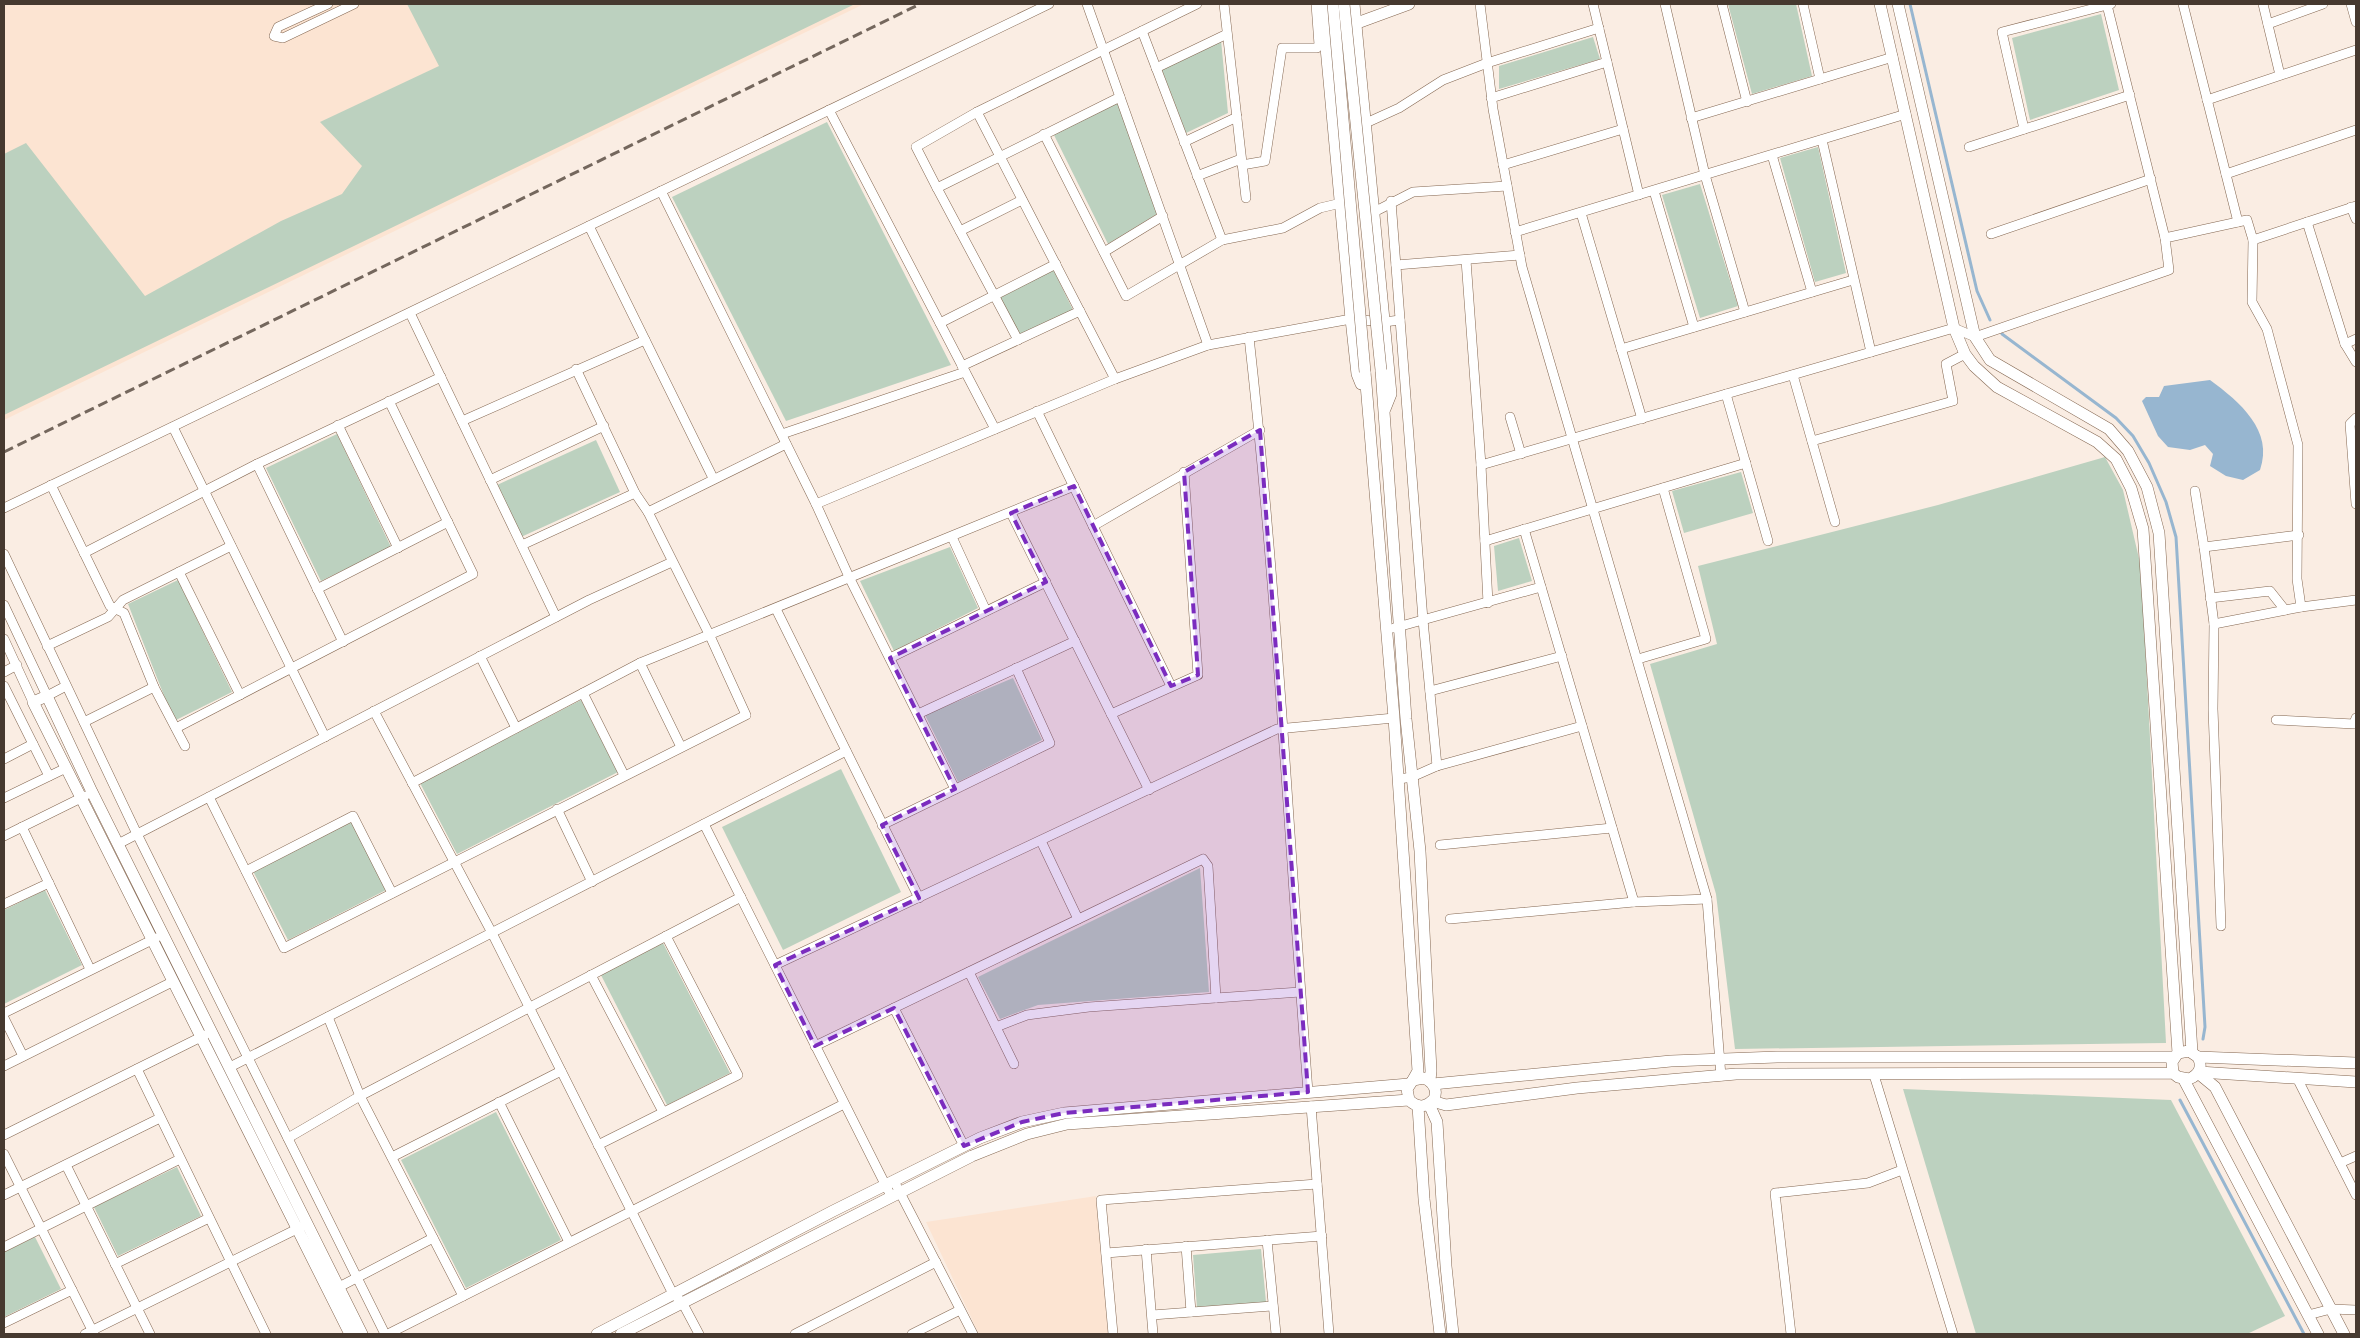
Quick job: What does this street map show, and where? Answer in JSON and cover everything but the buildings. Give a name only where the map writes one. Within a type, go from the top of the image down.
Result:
[{"type":"street","points":[[323,19],[325,4],[312,7],[278,27],[274,36],[283,38],[323,19],[354,4]]},
{"type":"street","points":[[4,508],[1048,4]]},
{"type":"street","points":[[1087,4],[1208,345]]},
{"type":"street","points":[[1018,340],[916,147],[977,112],[1197,4]]},
{"type":"street","points":[[1224,4],[1246,198]]},
{"type":"street","points":[[1197,176],[1242,162],[1265,161],[1282,48],[1317,48],[1319,45],[1316,4]]},
{"type":"street","points":[[1322,4],[1357,374],[1367,402]]},
{"type":"street","points":[[1332,4],[1399,779],[1418,1071],[1411,1082],[1407,1094],[1422,1103],[1437,1122],[1446,1266],[1453,1333],[1434,1334]]},
{"type":"street","points":[[1344,4],[1381,370],[1401,626],[1406,719],[1420,851],[1431,1082],[1435,1095],[1422,1103]]},
{"type":"street","points":[[1354,4],[1391,394],[1384,410]]},
{"type":"street","points":[[1325,32],[1356,24],[1409,4]]},
{"type":"street","points":[[1480,4],[1492,98],[1520,255],[1707,899],[1721,1076]]},
{"type":"street","points":[[1593,4],[1639,195]]},
{"type":"street","points":[[1665,4],[1705,175],[1745,312]]},
{"type":"street","points":[[1722,4],[1747,102]]},
{"type":"street","points":[[1803,4],[1820,79]]},
{"type":"street","points":[[1880,4],[1954,328],[1965,354],[1974,366],[1997,387],[2097,442],[2116,459],[2134,496],[2143,529],[2147,573],[2176,1055],[2171,1067],[2173,1073]]},
{"type":"street","points":[[1898,4],[1975,337],[1990,360],[2109,429],[2128,451],[2147,487],[2160,533],[2195,1054],[2200,1067],[2199,1072]]},
{"type":"street","points":[[1481,465],[1954,328],[1975,337],[2169,270],[2166,238],[2130,96],[2110,4],[2002,32],[2024,129]]},
{"type":"street","points":[[2183,4],[2238,222]]},
{"type":"street","points":[[2263,4],[2280,74]]},
{"type":"street","points":[[2268,24],[2323,4]]},
{"type":"street","points":[[2351,4],[2356,22]]},
{"type":"street","points":[[312,7],[323,19]]},
{"type":"street","points":[[1366,123],[1399,108],[1444,80],[1487,62],[1599,28]]},
{"type":"street","points":[[1142,31],[1222,240]]},
{"type":"street","points":[[1156,68],[1227,34]]},
{"type":"street","points":[[2207,100],[2356,50]]},
{"type":"street","points":[[1691,118],[1893,58]]},
{"type":"street","points":[[1492,98],[1607,62]]},
{"type":"street","points":[[1969,147],[2130,96]]},
{"type":"street","points":[[937,188],[1120,97]]},
{"type":"street","points":[[828,110],[995,429]]},
{"type":"street","points":[[977,112],[1115,379]]},
{"type":"street","points":[[1516,232],[1906,114]]},
{"type":"street","points":[[1184,142],[1237,117]]},
{"type":"street","points":[[1503,165],[1623,129]]},
{"type":"street","points":[[2226,174],[2356,130]]},
{"type":"street","points":[[1044,134],[1126,296],[1222,240],[1283,228],[1320,208],[1341,203]]},
{"type":"street","points":[[1822,140],[1871,352]]},
{"type":"street","points":[[1772,155],[1812,292]]},
{"type":"street","points":[[1991,234],[2151,179]]},
{"type":"street","points":[[1374,212],[1391,201],[1414,192],[1507,186]]},
{"type":"street","points":[[661,191],[782,434],[850,579],[955,789]]},
{"type":"street","points":[[1654,191],[1694,327]]},
{"type":"street","points":[[960,231],[1022,200]]},
{"type":"street","points":[[1391,201],[1423,620],[1437,766]]},
{"type":"street","points":[[2253,240],[2354,206],[2356,219]]},
{"type":"street","points":[[1581,213],[1642,419]]},
{"type":"street","points":[[1104,252],[1162,216]]},
{"type":"street","points":[[2166,238],[2247,220],[2253,240],[2252,302],[2266,329],[2298,445],[2299,535],[2297,579],[2301,607]]},
{"type":"street","points":[[2307,222],[2346,344],[2356,362]]},
{"type":"street","points":[[589,226],[713,478]]},
{"type":"street","points":[[1396,265],[1520,255]]},
{"type":"street","points":[[1466,260],[1481,465],[1488,603]]},
{"type":"street","points":[[940,323],[1056,264]]},
{"type":"street","points":[[1621,349],[1853,280]]},
{"type":"street","points":[[782,434],[964,369],[1018,340],[1080,311]]},
{"type":"street","points":[[410,312],[556,616]]},
{"type":"street","points":[[816,504],[1115,379],[1208,345],[1351,318],[1384,322],[1400,320]]},
{"type":"street","points":[[1249,337],[1260,430],[1284,728],[1308,1092]]},
{"type":"street","points":[[2346,344],[2356,339]]},
{"type":"street","points":[[462,421],[645,340]]},
{"type":"street","points":[[1812,441],[1953,401],[1946,364],[1965,354]]},
{"type":"street","points":[[209,797],[284,948],[746,715],[710,636],[648,512],[636,493],[576,369]]},
{"type":"street","points":[[1794,375],[1835,522]]},
{"type":"street","points":[[84,553],[257,464],[441,377]]},
{"type":"street","points":[[1726,394],[1768,542]]},
{"type":"street","points":[[176,728],[473,574],[389,401]]},
{"type":"street","points":[[1037,411],[1171,686]]},
{"type":"street","points":[[1510,417],[1520,454]]},
{"type":"street","points":[[2356,418],[2350,424],[2356,504]]},
{"type":"street","points":[[338,425],[398,548]]},
{"type":"street","points":[[490,480],[604,426]]},
{"type":"street","points":[[173,427],[325,737]]},
{"type":"street","points":[[1093,526],[1260,430]]},
{"type":"street","points":[[648,512],[713,478],[786,444]]},
{"type":"street","points":[[1485,541],[1746,463]]},
{"type":"street","points":[[257,464],[343,642]]},
{"type":"street","points":[[1111,714],[1198,675],[1184,472]]},
{"type":"street","points":[[51,486],[110,606],[124,613],[154,687],[185,746]]},
{"type":"street","points":[[412,783],[640,663],[850,579],[1074,486]]},
{"type":"street","points":[[1638,659],[1706,639],[1663,488]]},
{"type":"street","points":[[2195,491],[2214,624],[2212,709],[2220,926]]},
{"type":"street","points":[[522,545],[636,493]]},
{"type":"street","points":[[1011,513],[1149,790]]},
{"type":"street","points":[[317,589],[448,522]]},
{"type":"street","points":[[1524,529],[1634,902]]},
{"type":"street","points":[[2204,547],[2299,535]]},
{"type":"street","points":[[952,537],[986,611]]},
{"type":"street","points":[[47,646],[108,617],[123,600],[231,546]]},
{"type":"street","points":[[4,554],[137,834],[387,1334],[844,1104]]},
{"type":"street","points":[[118,844],[556,616],[672,562]]},
{"type":"street","points":[[179,572],[240,695]]},
{"type":"street","points":[[890,658],[1046,582]]},
{"type":"street","points":[[1387,630],[1541,587]]},
{"type":"street","points":[[2210,598],[2270,591],[2284,610]]},
{"type":"street","points":[[2214,624],[2301,607],[2356,600]]},
{"type":"street","points":[[4,605],[92,792],[362,1334]]},
{"type":"street","points":[[776,609],[919,898]]},
{"type":"street","points":[[4,639],[33,702],[172,982],[350,1334]]},
{"type":"street","points":[[918,714],[1075,641]]},
{"type":"street","points":[[480,656],[516,728]]},
{"type":"street","points":[[1430,691],[1562,656]]},
{"type":"street","points":[[640,663],[681,747]]},
{"type":"street","points":[[4,672],[16,665]]},
{"type":"street","points":[[882,825],[1050,743],[1016,668]]},
{"type":"street","points":[[4,686],[49,776]]},
{"type":"street","points":[[33,702],[66,686]]},
{"type":"street","points":[[84,722],[154,687]]},
{"type":"street","points":[[583,693],[624,775]]},
{"type":"street","points":[[374,711],[492,934],[673,1294],[682,1302],[699,1334]]},
{"type":"street","points":[[775,965],[1277,729],[1394,718]]},
{"type":"street","points":[[2276,720],[2354,724],[2356,718]]},
{"type":"street","points":[[1399,779],[1412,777],[1437,766],[1582,726]]},
{"type":"street","points":[[4,759],[33,744]]},
{"type":"street","points":[[230,1068],[846,751]]},
{"type":"street","points":[[4,798],[66,768]]},
{"type":"street","points":[[4,836],[92,792]]},
{"type":"street","points":[[557,809],[592,882]]},
{"type":"street","points":[[246,871],[353,816],[392,893]]},
{"type":"street","points":[[704,824],[844,1104],[936,1262],[973,1334]]},
{"type":"street","points":[[22,827],[90,969]]},
{"type":"street","points":[[1440,845],[1612,828]]},
{"type":"street","points":[[1041,841],[1078,919]]},
{"type":"street","points":[[815,1046],[1203,859],[1208,866],[1216,998]]},
{"type":"street","points":[[4,904],[49,883]]},
{"type":"street","points":[[288,1138],[360,1096],[741,897]]},
{"type":"street","points":[[1450,919],[1634,902],[1707,899]]},
{"type":"street","points":[[4,1013],[90,969],[163,935]]},
{"type":"street","points":[[598,1144],[738,1075],[666,936]]},
{"type":"street","points":[[969,972],[1014,1064]]},
{"type":"street","points":[[591,975],[662,1112]]},
{"type":"street","points":[[4,1066],[172,982]]},
{"type":"street","points":[[996,1028],[1027,1015],[1089,1007],[1300,992]]},
{"type":"street","points":[[894,1008],[964,1146]]},
{"type":"street","points":[[328,1017],[360,1096],[463,1296]]},
{"type":"street","points":[[4,1018],[23,1056]]},
{"type":"street","points":[[4,1135],[212,1032]]},
{"type":"street","points":[[597,1334],[964,1146],[1022,1122],[1064,1113],[1411,1082],[1421,1077],[1431,1082],[1671,1061],[1721,1059],[1973,1055],[2176,1055],[2185,1051],[2195,1054],[2356,1063]]},
{"type":"street","points":[[137,1069],[266,1334]]},
{"type":"street","points":[[392,1157],[561,1071]]},
{"type":"street","points":[[2199,1072],[2215,1087],[2344,1334]]},
{"type":"street","points":[[2184,1080],[2199,1072],[2356,1082]]},
{"type":"street","points":[[621,1334],[972,1156],[1011,1141],[1067,1124],[1311,1106],[1422,1103],[1446,1105],[1577,1088],[1721,1076],[2173,1073],[2184,1080],[2318,1334]]},
{"type":"street","points":[[1874,1075],[1953,1334]]},
{"type":"street","points":[[2297,1078],[2356,1195]]},
{"type":"street","points":[[499,1102],[569,1242]]},
{"type":"street","points":[[1422,1103],[1424,1199],[1440,1334]]},
{"type":"street","points":[[1311,1106],[1330,1334]]},
{"type":"street","points":[[4,1195],[160,1118]]},
{"type":"street","points":[[1006,1128],[1011,1141]]},
{"type":"street","points":[[4,1154],[72,1290],[91,1333],[137,1308],[308,1224]]},
{"type":"street","points":[[2340,1163],[2356,1156]]},
{"type":"street","points":[[4,1247],[180,1159]]},
{"type":"street","points":[[66,1164],[150,1334]]},
{"type":"street","points":[[1791,1334],[1775,1193],[1868,1183],[1902,1170]]},
{"type":"street","points":[[1114,1334],[1101,1200],[1317,1184]]},
{"type":"street","points":[[116,1264],[209,1218]]},
{"type":"street","points":[[1106,1253],[1322,1236]]},
{"type":"street","points":[[338,1287],[433,1238]]},
{"type":"street","points":[[1267,1240],[1276,1334]]},
{"type":"street","points":[[1186,1246],[1191,1312]]},
{"type":"street","points":[[1146,1250],[1153,1334]]},
{"type":"street","points":[[795,1334],[936,1262]]},
{"type":"street","points":[[4,1324],[72,1290]]},
{"type":"street","points":[[1152,1315],[1273,1306]]},
{"type":"street","points":[[2308,1315],[2331,1309],[2356,1310]]},
{"type":"street","points":[[912,1334],[960,1310]]},
{"type":"highlighted area","points":[[1260,430],[1308,1092],[1064,1113],[1022,1122],[964,1146],[894,1008],[815,1046],[775,965],[919,898],[882,825],[955,789],[890,658],[1046,582],[1011,513],[1074,486],[1171,686],[1198,675],[1184,472]]},
{"type":"shaded area","points":[[4,4],[864,4],[4,420]]},
{"type":"shaded area","points":[[1096,1196],[1108,1334],[979,1334],[926,1222]]},
{"type":"green space","points":[[407,4],[855,4],[4,415],[4,154],[26,143],[145,296],[281,221],[342,194],[362,166],[320,122],[439,66]]},
{"type":"green space","points":[[1728,4],[1796,4],[1812,76],[1752,94]]},
{"type":"green space","points":[[2101,14],[2119,90],[2030,120],[2012,38]]},
{"type":"green space","points":[[1593,37],[1600,59],[1499,89],[1499,66]]},
{"type":"green space","points":[[1221,40],[1228,113],[1186,133],[1162,70]]},
{"type":"green space","points":[[1117,99],[1157,214],[1108,244],[1052,131]]},
{"type":"green space","points":[[827,122],[951,365],[786,421],[672,197]]},
{"type":"green space","points":[[1818,147],[1846,273],[1815,282],[1780,158]]},
{"type":"green space","points":[[1700,184],[1738,306],[1700,318],[1662,195]]},
{"type":"green space","points":[[1052,267],[1073,310],[1014,339],[993,296]]},
{"type":"green space","points":[[337,434],[391,547],[321,581],[266,468]]},
{"type":"green space","points":[[596,440],[620,492],[521,537],[497,485]]},
{"type":"green space","points":[[2105,457],[2123,490],[2141,567],[2166,1043],[1735,1049],[1716,894],[1650,664],[1717,644],[1698,566],[1938,505]]},
{"type":"green space","points":[[1741,472],[1753,513],[1684,533],[1672,491]]},
{"type":"green space","points":[[1519,538],[1532,581],[1498,591],[1494,546]]},
{"type":"green space","points":[[950,547],[978,608],[894,651],[860,581]]},
{"type":"green space","points":[[178,580],[232,692],[174,721],[128,604]]},
{"type":"green space","points":[[1013,678],[1042,740],[958,782],[925,715]]},
{"type":"green space","points":[[581,700],[618,772],[457,854],[420,783]]},
{"type":"green space","points":[[841,769],[901,892],[783,950],[722,827]]},
{"type":"green space","points":[[351,821],[386,890],[288,940],[253,871]]},
{"type":"green space","points":[[1200,868],[1209,992],[1038,1005],[1000,1019],[978,977]]},
{"type":"green space","points":[[45,890],[82,965],[4,1004],[4,910]]},
{"type":"green space","points":[[663,943],[730,1073],[667,1105],[601,975]]},
{"type":"green space","points":[[1903,1089],[2171,1100],[2285,1316],[2247,1334],[1976,1334]]},
{"type":"green space","points":[[496,1112],[561,1240],[466,1288],[401,1160]]},
{"type":"green space","points":[[177,1167],[201,1216],[118,1256],[94,1207]]},
{"type":"green space","points":[[35,1237],[61,1289],[4,1317],[4,1252]]},
{"type":"green space","points":[[1261,1249],[1266,1302],[1197,1308],[1193,1255]]},
{"type":"water","points":[[2210,380],[2243,408],[2258,430],[2263,456],[2260,470],[2243,480],[2226,476],[2210,466],[2213,454],[2205,445],[2190,450],[2168,447],[2158,436],[2142,401],[2146,397],[2159,397],[2164,386]]},
{"type":"waterway","points":[[1910,4],[1977,291],[1990,320]]},
{"type":"waterway","points":[[2002,334],[2116,418],[2133,436],[2149,463],[2166,502],[2176,537],[2205,1027],[2203,1039]]},
{"type":"waterway","points":[[2180,1100],[2304,1334]]},
{"type":"railway","points":[[4,452],[920,4]]}]
